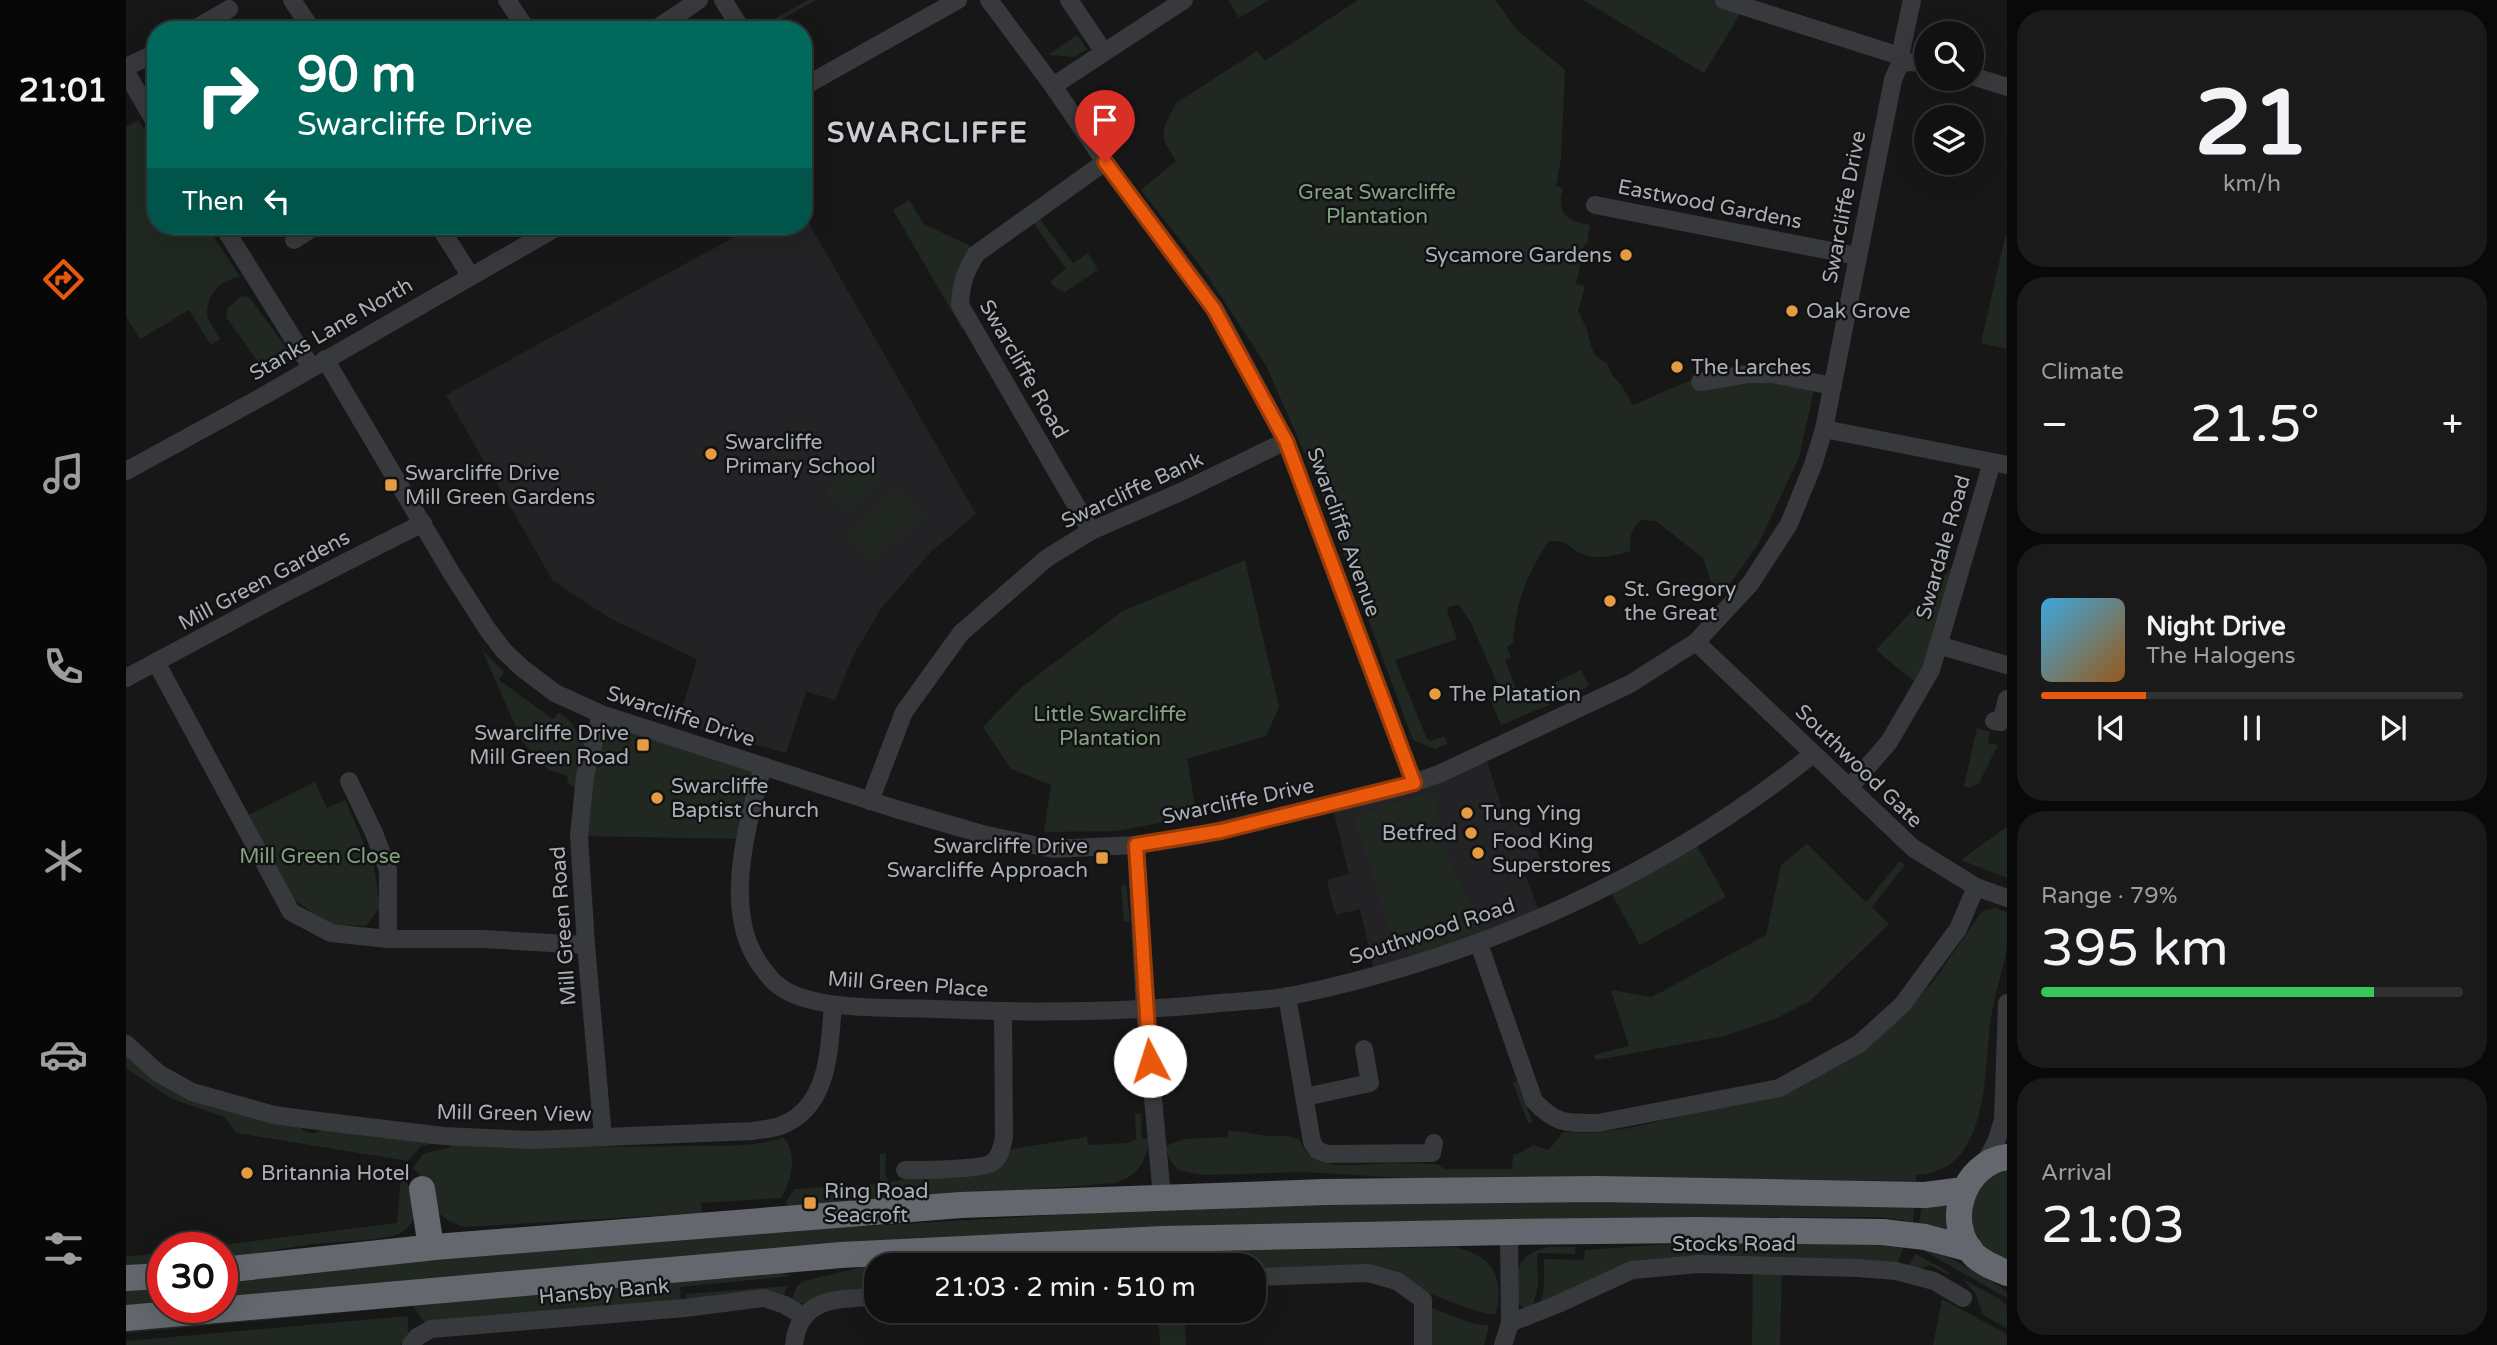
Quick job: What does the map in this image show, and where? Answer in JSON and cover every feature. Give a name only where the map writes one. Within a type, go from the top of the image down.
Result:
[{"type":"highway","points":[[1995,1162],[1972,1177],[1964,1190],[1959,1208],[1960,1227],[1970,1249],[1989,1266],[2007,1273]]},
{"type":"highway","points":[[422,1189],[430,1247]]},
{"type":"highway","points":[[238,1268],[430,1247],[961,1205],[1325,1192],[1597,1189],[1925,1195],[1964,1190]]},
{"type":"highway","points":[[126,1318],[841,1255],[1163,1239],[1697,1230],[1883,1232],[1925,1237],[1970,1249]]},
{"type":"highway","points":[[126,1278],[147,1277]]},
{"type":"street","points":[[292,0],[306,21]]},
{"type":"street","points":[[507,0],[521,21]]},
{"type":"street","points":[[668,21],[699,0]]},
{"type":"street","points":[[723,0],[736,21]]},
{"type":"street","points":[[812,82],[958,0]]},
{"type":"street","name":"Swarcliffe Avenue","points":[[989,0],[1214,309],[1286,441],[1414,783]]},
{"type":"street","points":[[1069,0],[1104,52]]},
{"type":"street","points":[[1053,86],[1184,0]]},
{"type":"street","points":[[1724,0],[1914,61]]},
{"type":"street","name":"Swarcliffe Drive","points":[[229,235],[318,363],[423,523],[472,607],[503,651],[555,693],[601,714],[870,801],[1018,844],[1053,849],[1136,845],[1233,828],[1414,783],[1615,691],[1664,664],[1696,642],[1750,584],[1772,553],[1794,511],[1813,466],[1824,429],[1893,80],[1903,59],[1912,0]]},
{"type":"street","points":[[199,21],[229,9]]},
{"type":"street","points":[[147,57],[126,69],[147,108]]},
{"type":"street","points":[[1984,80],[2007,87]]},
{"type":"street","name":"Swarcliffe Road","points":[[1091,531],[960,305],[965,271],[976,254],[1105,162]]},
{"type":"street","name":"Eastwood Gardens","points":[[1595,205],[1857,256]]},
{"type":"street","points":[[294,240],[302,235]]},
{"type":"street","points":[[445,235],[470,275]]},
{"type":"street","name":"Stanks Lane North","points":[[126,471],[543,235]]},
{"type":"street","points":[[1700,382],[1748,374],[1772,374],[1833,386]]},
{"type":"street","points":[[1824,429],[1999,464]]},
{"type":"street","name":"Swarcliffe Bank","points":[[870,801],[904,712],[961,634],[1047,558],[1091,531],[1185,490],[1286,441]]},
{"type":"street","name":"Swardale Road","points":[[1849,788],[1889,742],[1931,670],[1999,464]]},
{"type":"street","name":"Mill Green Gardens","points":[[126,678],[423,523]]},
{"type":"street","name":"Southwood Gate","points":[[1696,642],[1913,848],[1976,887],[2007,898]]},
{"type":"street","name":"Swardale Road","points":[[1938,645],[2007,665]]},
{"type":"street","points":[[156,662],[291,912],[331,933],[388,939],[483,939],[586,945]]},
{"type":"street","points":[[1994,721],[2001,722],[2007,699]]},
{"type":"street","name":"Mill Green Road","points":[[601,714],[585,776],[579,836],[603,1137]]},
{"type":"street","name":"Southwood Road","points":[[1145,1010],[1287,996],[1397,969],[1479,944],[1495,929],[1608,887],[1668,853],[1760,795],[1813,754]]},
{"type":"street","name":"Mill Green Place","points":[[763,766],[745,839],[739,905],[746,940],[761,966],[779,987],[801,998],[833,1005],[1003,1013],[1145,1010]]},
{"type":"street","points":[[349,781],[388,870],[388,939]]},
{"type":"street","points":[[1136,845],[1145,1010],[1162,1197]]},
{"type":"street","points":[[1479,944],[1534,1101],[1549,1117],[1569,1123],[1598,1123],[1779,1088],[1859,1044],[1902,1005],[1958,929],[1976,887]]},
{"type":"street","points":[[1287,996],[1312,1142],[1322,1153],[1432,1153],[1434,1143]]},
{"type":"street","points":[[1995,1162],[1996,1142],[2006,1103],[2007,1003]]},
{"type":"street","name":"Mill Green View","points":[[126,1044],[158,1073],[192,1092],[274,1115],[443,1136],[531,1140],[753,1130],[780,1126],[804,1111],[818,1093],[827,1069],[833,1005]]},
{"type":"street","points":[[903,1168],[979,1167],[991,1165],[999,1156],[1004,1137],[1003,1013]]},
{"type":"street","points":[[1305,1097],[1370,1083],[1364,1049]]},
{"type":"street","points":[[1503,1345],[1510,1323],[1509,1232]]},
{"type":"street","name":"Stocks Road","points":[[1510,1323],[1632,1270],[1699,1264],[1896,1271],[1934,1280],[1963,1298]]},
{"type":"street","points":[[1266,1276],[1368,1273],[1397,1281],[1423,1300],[1423,1345]]},
{"type":"street","name":"Hansby Bank","points":[[411,1345],[417,1337],[431,1329],[684,1308],[764,1298],[785,1305],[803,1316]]},
{"type":"street","points":[[794,1345],[803,1316],[826,1300],[864,1298]]},
{"type":"shaded area","name":"Swarcliffe Primary School","points":[[812,229],[976,514],[931,552],[882,607],[853,656],[835,700],[806,692],[786,753],[678,723],[697,659],[611,619],[553,581],[446,395],[738,235],[812,235]]},
{"type":"shaded area","points":[[1484,752],[1506,819],[1524,813],[1540,859],[1522,867],[1542,918],[1375,975],[1360,909],[1336,915],[1330,895],[1327,880],[1349,874],[1332,805]]},
{"type":"green space","points":[[808,0],[816,0],[779,21],[770,21]]},
{"type":"green space","points":[[1228,0],[1269,0],[1239,18]]},
{"type":"green space","name":"Great Swarcliffe Plantation","points":[[1358,0],[1495,0],[1517,30],[1565,70],[1561,159],[1556,185],[1563,189],[1561,205],[1566,215],[1590,225],[1576,284],[1585,286],[1578,311],[1595,355],[1607,364],[1633,405],[1698,377],[1771,382],[1814,390],[1799,457],[1759,543],[1724,592],[1719,593],[1711,582],[1703,558],[1656,521],[1641,520],[1631,534],[1630,551],[1613,555],[1590,556],[1566,544],[1549,541],[1524,589],[1513,643],[1507,647],[1511,658],[1505,660],[1520,699],[1542,689],[1549,705],[1501,725],[1490,699],[1502,694],[1471,623],[1459,605],[1448,607],[1457,639],[1395,660],[1427,739],[1431,741],[1444,736],[1448,744],[1435,749],[1413,740],[1318,484],[1266,365],[1202,268],[1141,190],[1176,161],[1164,141],[1164,127],[1176,103],[1257,51],[1265,61]]},
{"type":"green space","points":[[1583,0],[1724,0],[1745,6],[1704,73]]},
{"type":"green space","points":[[1077,35],[1087,49],[1075,57],[1048,55]]},
{"type":"green space","points":[[138,120],[147,134],[147,235],[213,235],[240,277],[220,285],[211,296],[207,317],[220,339],[211,345],[189,310],[140,339],[126,317],[126,127]]},
{"type":"green space","points":[[909,200],[924,224],[981,251],[965,271],[971,324],[962,329],[893,210]]},
{"type":"green space","points":[[1039,218],[1073,263],[1088,253],[1098,270],[1065,292],[1056,288],[1050,282],[1066,269],[1033,222]]},
{"type":"green space","points":[[2007,237],[2006,349],[1981,343]]},
{"type":"green space","points":[[241,296],[249,297],[287,349],[288,360],[270,371],[261,366],[226,317],[228,308]]},
{"type":"green space","points":[[863,460],[882,482],[846,513],[826,491]]},
{"type":"green space","points":[[899,488],[924,516],[870,562],[846,534]]},
{"type":"green space","name":"Little Swarcliffe Plantation","points":[[1245,560],[1279,707],[1266,736],[1187,759],[1197,816],[1117,831],[1044,832],[1051,785],[1011,769],[983,727],[1022,687],[1123,611]]},
{"type":"green space","points":[[1954,565],[1930,656],[1917,684],[1876,650]]},
{"type":"green space","points":[[482,650],[504,672],[499,680],[553,719],[558,713],[564,716],[586,743],[575,787],[567,783],[568,776],[548,770],[522,741]]},
{"type":"green space","points":[[1581,670],[1589,686],[1553,703],[1546,687]]},
{"type":"green space","points":[[601,714],[763,766],[745,839],[579,836]]},
{"type":"green space","points":[[1977,728],[1990,732],[1988,743],[1998,745],[1979,783],[1969,788],[1964,786]]},
{"type":"green space","name":"Mill Green Close","points":[[315,782],[327,808],[345,800],[374,867],[380,907],[366,926],[329,924],[292,898],[247,816]]},
{"type":"green space","points":[[1433,791],[1454,870],[1485,934],[1417,956],[1415,947],[1395,945],[1354,818]]},
{"type":"green space","points":[[2007,827],[2007,878],[1961,860],[2004,829]]},
{"type":"green space","points":[[1692,837],[1726,897],[1640,945],[1608,887]]},
{"type":"green space","points":[[1807,844],[1866,902],[1900,861],[1905,865],[1872,907],[1889,924],[1810,1001],[1777,1018],[1724,1036],[1597,1060],[1593,1055],[1629,1046],[1611,990],[1652,997],[1766,935],[1781,865]]},
{"type":"green space","points":[[1126,883],[1130,921],[1124,922],[1121,887]]},
{"type":"green space","points":[[1996,908],[2007,912],[2007,945],[1992,1009],[1979,1116],[1971,1138],[1958,1157],[1940,1170],[1916,1175],[1916,1181],[1588,1177],[1422,1179],[1304,1172],[1203,1175],[1178,1170],[1169,1159],[1166,1146],[1184,1139],[1227,1137],[1228,1131],[1233,1131],[1296,1138],[1315,1159],[1340,1165],[1404,1163],[1437,1164],[1445,1169],[1512,1169],[1513,1155],[1533,1145],[1549,1150],[1563,1132],[1592,1133],[1630,1128],[1800,1087],[1869,1043],[1933,982],[1980,914]]},
{"type":"green space","points":[[126,1051],[151,1073],[300,1127],[309,1133],[318,1132],[324,1127],[441,1142],[421,1146],[408,1161],[237,1133],[224,1117],[170,1098],[126,1068]]},
{"type":"green space","points":[[1517,1081],[1532,1123],[1528,1123],[1513,1083]]},
{"type":"green space","points":[[1135,1114],[1141,1114],[1142,1139],[1149,1139],[1146,1155],[1135,1172],[1116,1183],[788,1207],[786,1202],[794,1189],[880,1184],[880,1154],[886,1153],[885,1174],[889,1182],[934,1175],[1003,1158],[1012,1149],[1087,1137],[1088,1145],[1128,1143],[1136,1139]]},
{"type":"green space","points":[[783,1137],[791,1151],[792,1167],[781,1198],[701,1203],[702,1213],[465,1227],[442,1216],[421,1177],[413,1168],[423,1154],[451,1147],[452,1141],[663,1147],[727,1146],[773,1141]]},
{"type":"green space","points":[[2007,1166],[2007,1260],[1989,1251],[1978,1240],[1972,1216],[1974,1195],[1978,1186],[1985,1178]]},
{"type":"green space","points":[[401,1177],[412,1191],[416,1207],[411,1223],[398,1234],[369,1240],[312,1244],[238,1257],[238,1243],[397,1223]]},
{"type":"green space","points":[[1640,1200],[1915,1205],[1913,1222],[1881,1217],[1775,1217],[1374,1222],[916,1253],[864,1253],[864,1257],[238,1299],[238,1277],[781,1231],[1257,1204]]},
{"type":"green space","points":[[1948,1201],[1946,1215],[1950,1238],[1919,1223],[1922,1205]]},
{"type":"green space","points":[[1715,1241],[1906,1241],[1896,1267],[1699,1260],[1540,1306],[1544,1286],[1544,1259],[1584,1260],[1585,1250]]},
{"type":"green space","points":[[1456,1247],[1479,1256],[1493,1270],[1499,1292],[1495,1315],[1472,1310],[1357,1265],[1266,1268],[1266,1253],[1118,1253],[1222,1248],[1277,1250]]},
{"type":"green space","points":[[1548,1247],[1575,1247],[1575,1254],[1537,1253],[1538,1285],[1532,1309],[1525,1308],[1516,1298],[1517,1273],[1528,1255]]},
{"type":"green space","points":[[1919,1248],[1941,1254],[1971,1269],[2001,1287],[2007,1292],[2007,1298]]},
{"type":"green space","points":[[147,1254],[147,1267],[126,1268],[126,1257]]},
{"type":"green space","points":[[1916,1254],[1950,1273],[1930,1265],[1916,1270],[1907,1268]]},
{"type":"green space","points":[[1753,1265],[1782,1266],[1780,1345],[1752,1345]]},
{"type":"green space","points":[[864,1266],[864,1289],[835,1291],[803,1303],[791,1301],[797,1286],[804,1281]]},
{"type":"green space","points":[[781,1272],[792,1276],[680,1287],[681,1300],[426,1325],[413,1306],[238,1322],[238,1319]]},
{"type":"green space","points":[[1963,1279],[2007,1306],[2007,1328],[1983,1315],[1975,1293]]},
{"type":"green space","points":[[147,1285],[147,1307],[126,1309],[126,1286]]},
{"type":"green space","points":[[787,1286],[783,1297],[687,1300],[686,1294]]},
{"type":"green space","points":[[1942,1299],[2007,1334],[2007,1345],[1933,1345]]},
{"type":"green space","points":[[1429,1307],[1471,1323],[1489,1326],[1484,1345],[1430,1345]]},
{"type":"green space","points":[[408,1316],[408,1337],[400,1345],[126,1345],[126,1341]]},
{"type":"green space","points":[[195,1323],[232,1323],[126,1333],[126,1329]]},
{"type":"green space","points":[[1159,1323],[1185,1323],[1186,1345],[1160,1345]]},
{"type":"place","name":"Sycamore Gardens","points":[[1626,255]]},
{"type":"place","name":"Oak Grove","points":[[1792,311]]},
{"type":"place","name":"The Larches","points":[[1677,367]]},
{"type":"place","name":"Swarcliffe Primary School","points":[[711,454]]},
{"type":"place","name":"Swarcliffe Drive Mill Green Gardens","points":[[391,485]]},
{"type":"place","name":"St. Gregory the Great","points":[[1610,601]]},
{"type":"place","name":"The Platation","points":[[1435,694]]},
{"type":"place","name":"Swarcliffe Drive Mill Green Road","points":[[643,745]]},
{"type":"place","name":"Swarcliffe Baptist Church","points":[[657,798]]},
{"type":"place","name":"Tung Ying","points":[[1467,813]]},
{"type":"place","name":"Betfred","points":[[1471,833]]},
{"type":"place","name":"Food King Superstores","points":[[1478,853]]},
{"type":"place","name":"Swarcliffe Drive Swarcliffe Approach","points":[[1102,858]]},
{"type":"place","name":"Britannia Hotel","points":[[247,1173]]},
{"type":"place","name":"Ring Road Seacroft","points":[[810,1203]]},
{"type":"district","name":"SWARCLIFFE","points":[[928,132]]},
{"type":"route","points":[[1105,162],[1214,309],[1286,441],[1414,783],[1221,831],[1136,845],[1150,1061]]}]
